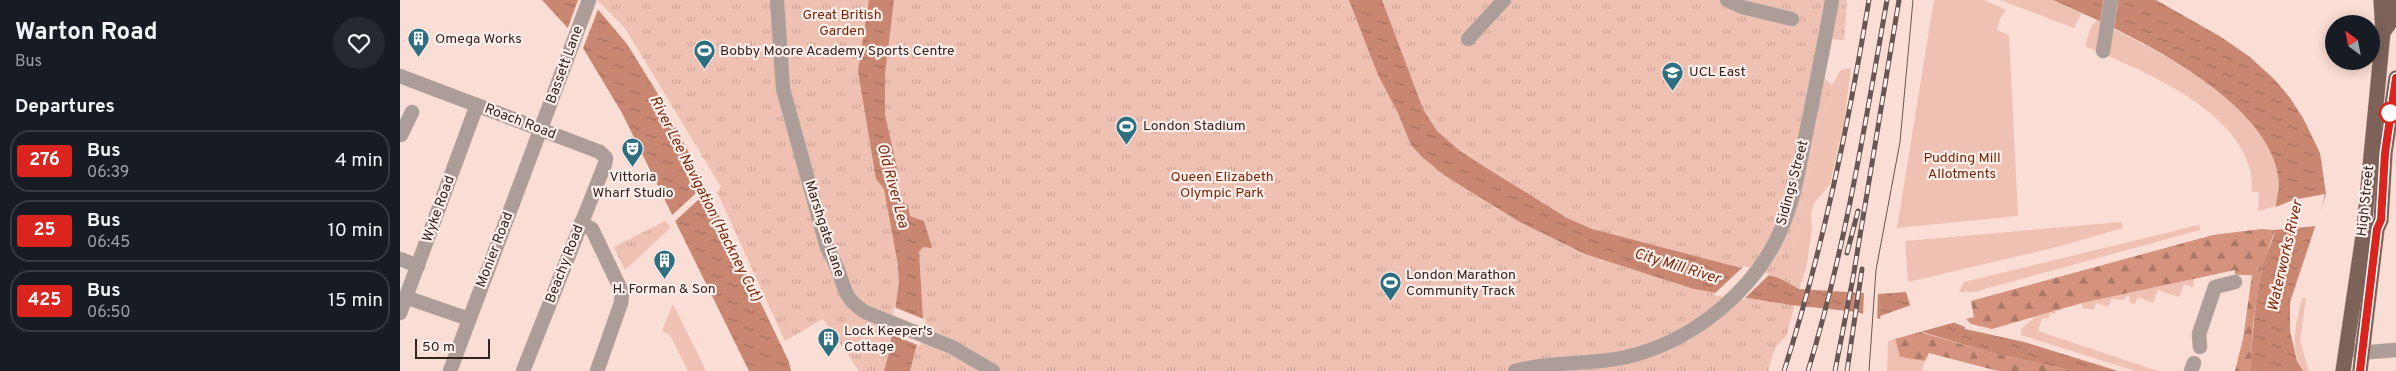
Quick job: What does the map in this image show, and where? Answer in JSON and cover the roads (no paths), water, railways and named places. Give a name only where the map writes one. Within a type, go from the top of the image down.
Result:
[{"type":"main road","name":"High Street","points":[[2343,371],[2364,229],[2383,32],[2381,0]]},
{"type":"main road","points":[[2383,32],[2391,21],[2392,0]]},
{"type":"main road","name":"High Street","points":[[2360,371],[2364,352],[2377,229],[2381,220],[2385,153],[2396,78]]},
{"type":"street","name":"Bassett Lane","points":[[541,130],[589,0]]},
{"type":"street","name":"Marshgate Lane","points":[[777,0],[784,89],[790,117],[827,248],[838,270],[845,293],[855,305],[865,312],[932,339],[975,359],[993,371]]},
{"type":"street","points":[[1468,39],[1504,0]]},
{"type":"street","points":[[1727,0],[1742,7],[1792,19]]},
{"type":"street","points":[[2103,51],[2107,36],[2111,0]]},
{"type":"street","name":"Sidings Street","points":[[1515,371],[1546,365],[1603,361],[1637,354],[1675,339],[1705,322],[1753,275],[1780,232],[1796,183],[1831,1]]},
{"type":"street","name":"Roach Road","points":[[400,76],[600,152],[606,158]]},
{"type":"street","name":"Wyke Road","points":[[400,313],[477,105]]},
{"type":"street","points":[[401,135],[406,116]]},
{"type":"street","name":"Monier Road","points":[[450,371],[541,130]]},
{"type":"street","name":"Beachy Road","points":[[523,371],[606,158]]},
{"type":"street","points":[[581,223],[592,229],[622,292],[621,303],[597,371]]},
{"type":"street","points":[[400,259],[418,266]]},
{"type":"street","points":[[2200,347],[2199,334],[2215,287],[2235,282]]},
{"type":"street","points":[[410,299],[463,317]]},
{"type":"street","points":[[2345,350],[2364,352],[2396,350]]},
{"type":"water","name":"River Lee Navigation (Hackney Cut)","points":[[542,0],[590,0],[627,44],[656,91],[687,149],[789,362],[791,371],[749,371],[622,113],[577,38]]},
{"type":"water","name":"Old River Lea","points":[[869,0],[894,0],[885,74],[885,115],[898,172],[894,182],[899,200],[908,205],[910,216],[924,221],[932,248],[923,247],[919,252],[923,319],[910,371],[884,371],[889,353],[899,283],[898,265],[884,189],[876,179],[858,71]]},
{"type":"water","name":"City Mill River","points":[[1349,0],[1382,0],[1423,109],[1437,131],[1460,151],[1567,218],[1592,229],[1779,278],[1799,289],[1879,294],[1906,292],[1910,305],[1965,327],[1965,329],[2024,342],[2118,371],[2073,371],[1988,352],[1857,312],[1791,305],[1694,289],[1585,254],[1518,221],[1444,175],[1421,156],[1411,145],[1398,113],[1378,75]]},
{"type":"water","name":"Waterworks River","points":[[2053,0],[2156,0],[2221,37],[2250,57],[2275,80],[2290,98],[2303,118],[2320,153],[2326,194],[2290,302],[2290,331],[2297,361],[2303,371],[2250,371],[2257,294],[2263,264],[2275,230],[2279,184],[2271,153],[2252,123],[2224,96],[2190,71],[2116,29]]},
{"type":"tram line","points":[[1869,371],[1876,270],[1900,142],[1913,0]]},
{"type":"railway","points":[[1784,371],[1811,279],[1833,187],[1869,0]]},
{"type":"railway","points":[[1808,371],[1833,280],[1862,140],[1887,0]]},
{"type":"railway","points":[[1835,371],[1853,278],[1899,0]]},
{"type":"railway","points":[[1847,253],[1858,211]]},
{"type":"railway","points":[[1847,371],[1862,269]]},
{"type":"place","name":"Omega Works","points":[[419,58]]},
{"type":"place","name":"Bobby Moore Academy Sports Centre","points":[[704,70]]},
{"type":"place","name":"UCL East","points":[[1673,91]]},
{"type":"place","name":"London Stadium","points":[[1127,145]]},
{"type":"place","name":"Vittoria Wharf Studio","points":[[633,168]]},
{"type":"place","name":"H. Forman & Son","points":[[664,280]]},
{"type":"place","name":"London Marathon Community Track","points":[[1390,302]]},
{"type":"place","name":"Lock Keeper's Cottage","points":[[828,358]]},
{"type":"park label","name":"Great British Garden","points":[[842,24]]},
{"type":"park label","name":"Pudding Mill Allotments","points":[[1962,166]]},
{"type":"park label","name":"Queen Elizabeth Olympic Park","points":[[1222,186]]}]
